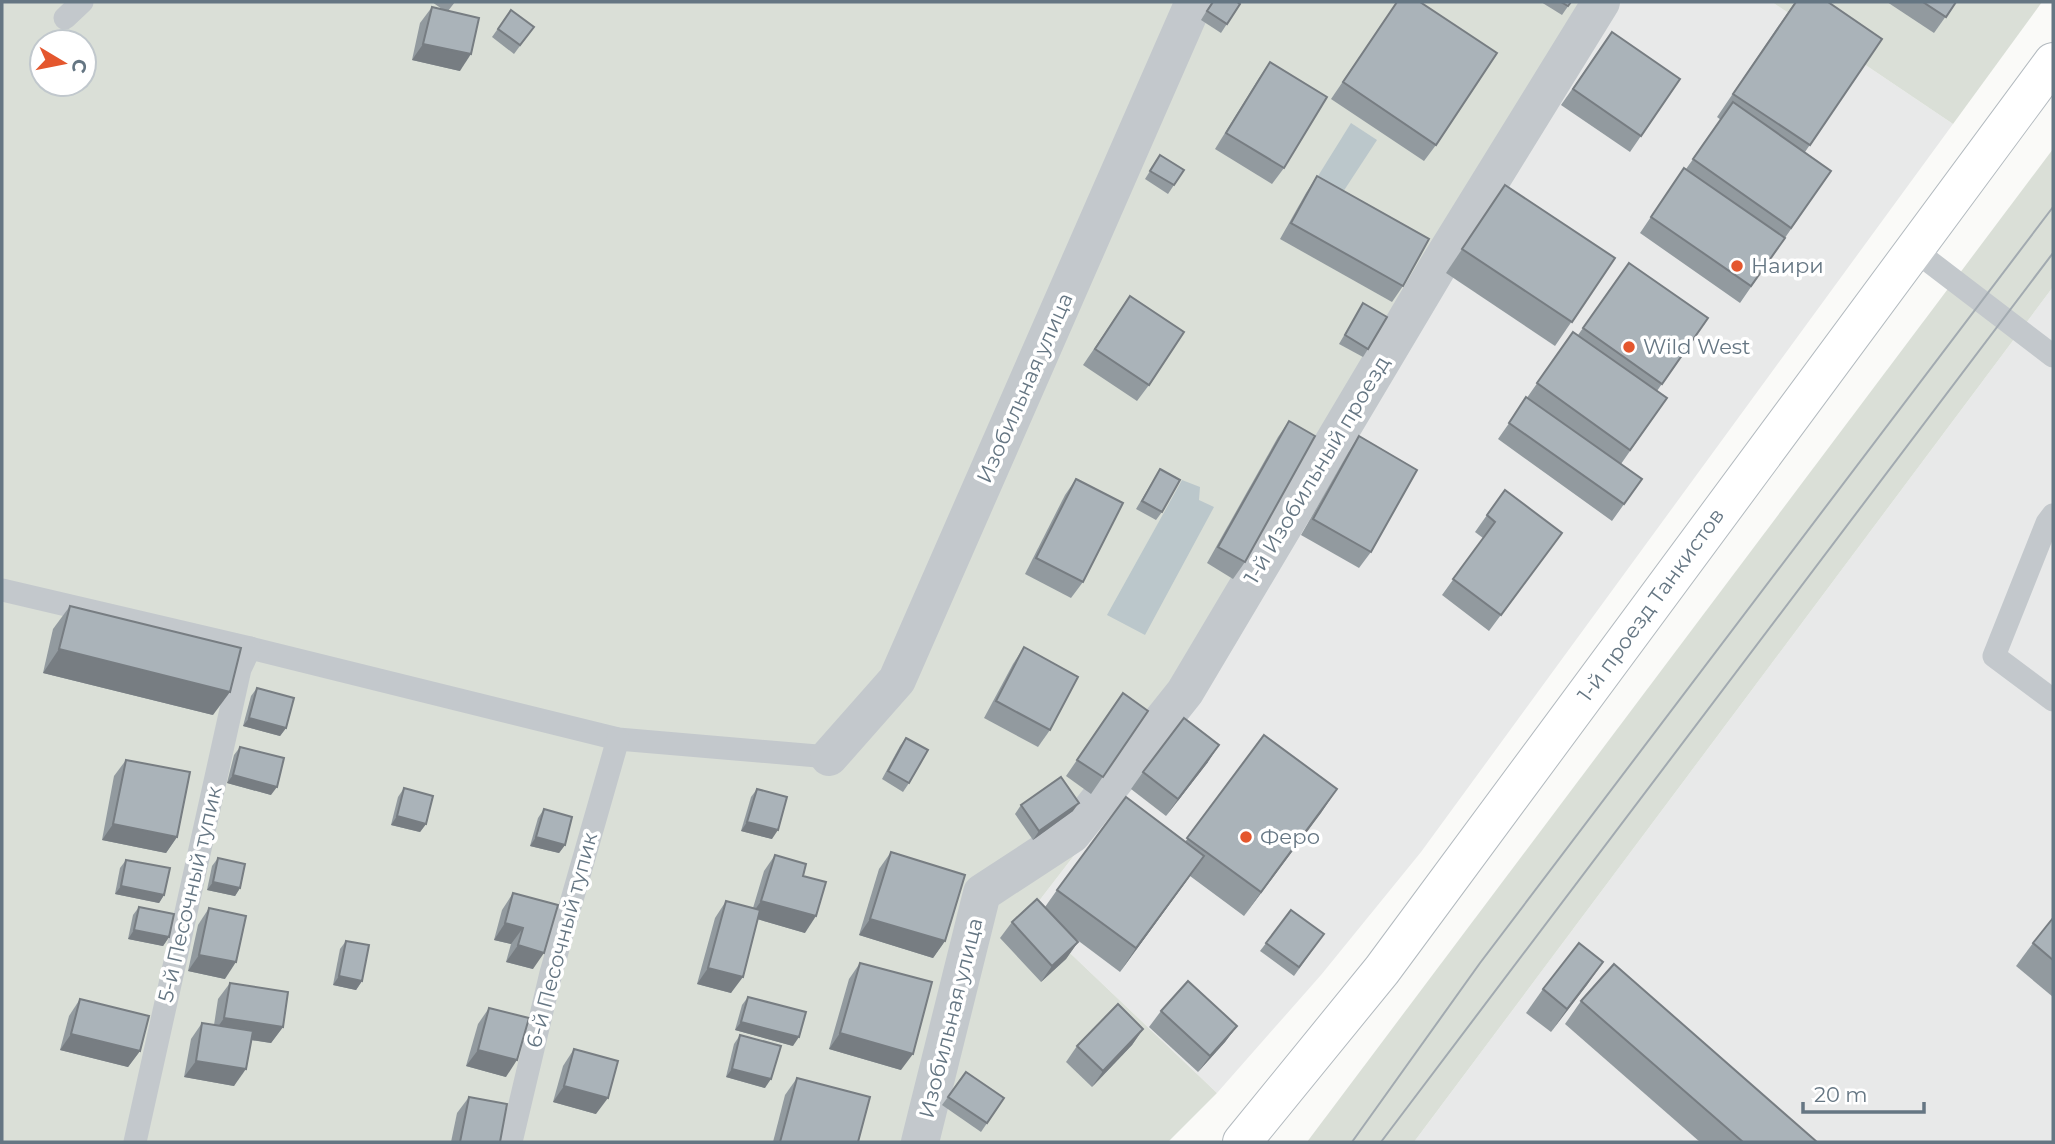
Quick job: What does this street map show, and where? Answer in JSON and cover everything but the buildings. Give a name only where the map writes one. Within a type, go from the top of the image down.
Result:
[{"type":"main road","name":"1-й проезд Танкистов","points":[[1242,1142],[1382,970],[2053,62]]},
{"type":"street","name":"Изобильная улица","points":[[829,757],[897,680],[1194,2]]},
{"type":"street","name":"1-й Изобильный проезд","points":[[982,893],[1072,834],[1185,691],[1440,263],[1601,2]]},
{"type":"street","name":"Изобильная улица","points":[[920,1142],[982,893]]},
{"type":"lane","points":[[1913,249],[2053,356]]},
{"type":"lane","points":[[2053,515],[2047,523],[1994,656],[2053,700]]},
{"type":"lane","points":[[2,590],[618,739],[829,757]]},
{"type":"lane","name":"5-й Песочный тупик","points":[[135,1142],[240,669],[250,648]]},
{"type":"lane","name":"6-й Песочный тупик","points":[[511,1142],[551,973],[618,739]]},
{"type":"shaded area","points":[[2,2],[1618,2],[1197,696],[1029,914],[1217,1093],[1168,1142],[2,1142]]},
{"type":"shaded area","points":[[1618,2],[1772,2],[1953,124],[1421,852],[1321,975],[1217,1093],[1029,914],[1197,696]]},
{"type":"shaded area","points":[[1772,2],[2042,2],[1953,124]]},
{"type":"shaded area","points":[[1351,123],[1377,140],[1343,192],[1318,176]]},
{"type":"shaded area","points":[[2053,149],[2053,287],[1414,1142],[1307,1142]]},
{"type":"shaded area","points":[[2053,287],[2053,1142],[1414,1142]]},
{"type":"shaded area","points":[[1182,480],[1200,487],[1199,500],[1214,507],[1145,635],[1107,615]]},
{"type":"tram line","points":[[1352,1142],[1480,963],[2053,207]]},
{"type":"tram line","points":[[1381,1142],[2053,253]]},
{"type":"place","name":"Наири","points":[[1737,266]]},
{"type":"place","name":"Wild West","points":[[1629,347]]},
{"type":"place","name":"Феро","points":[[1246,837]]}]
